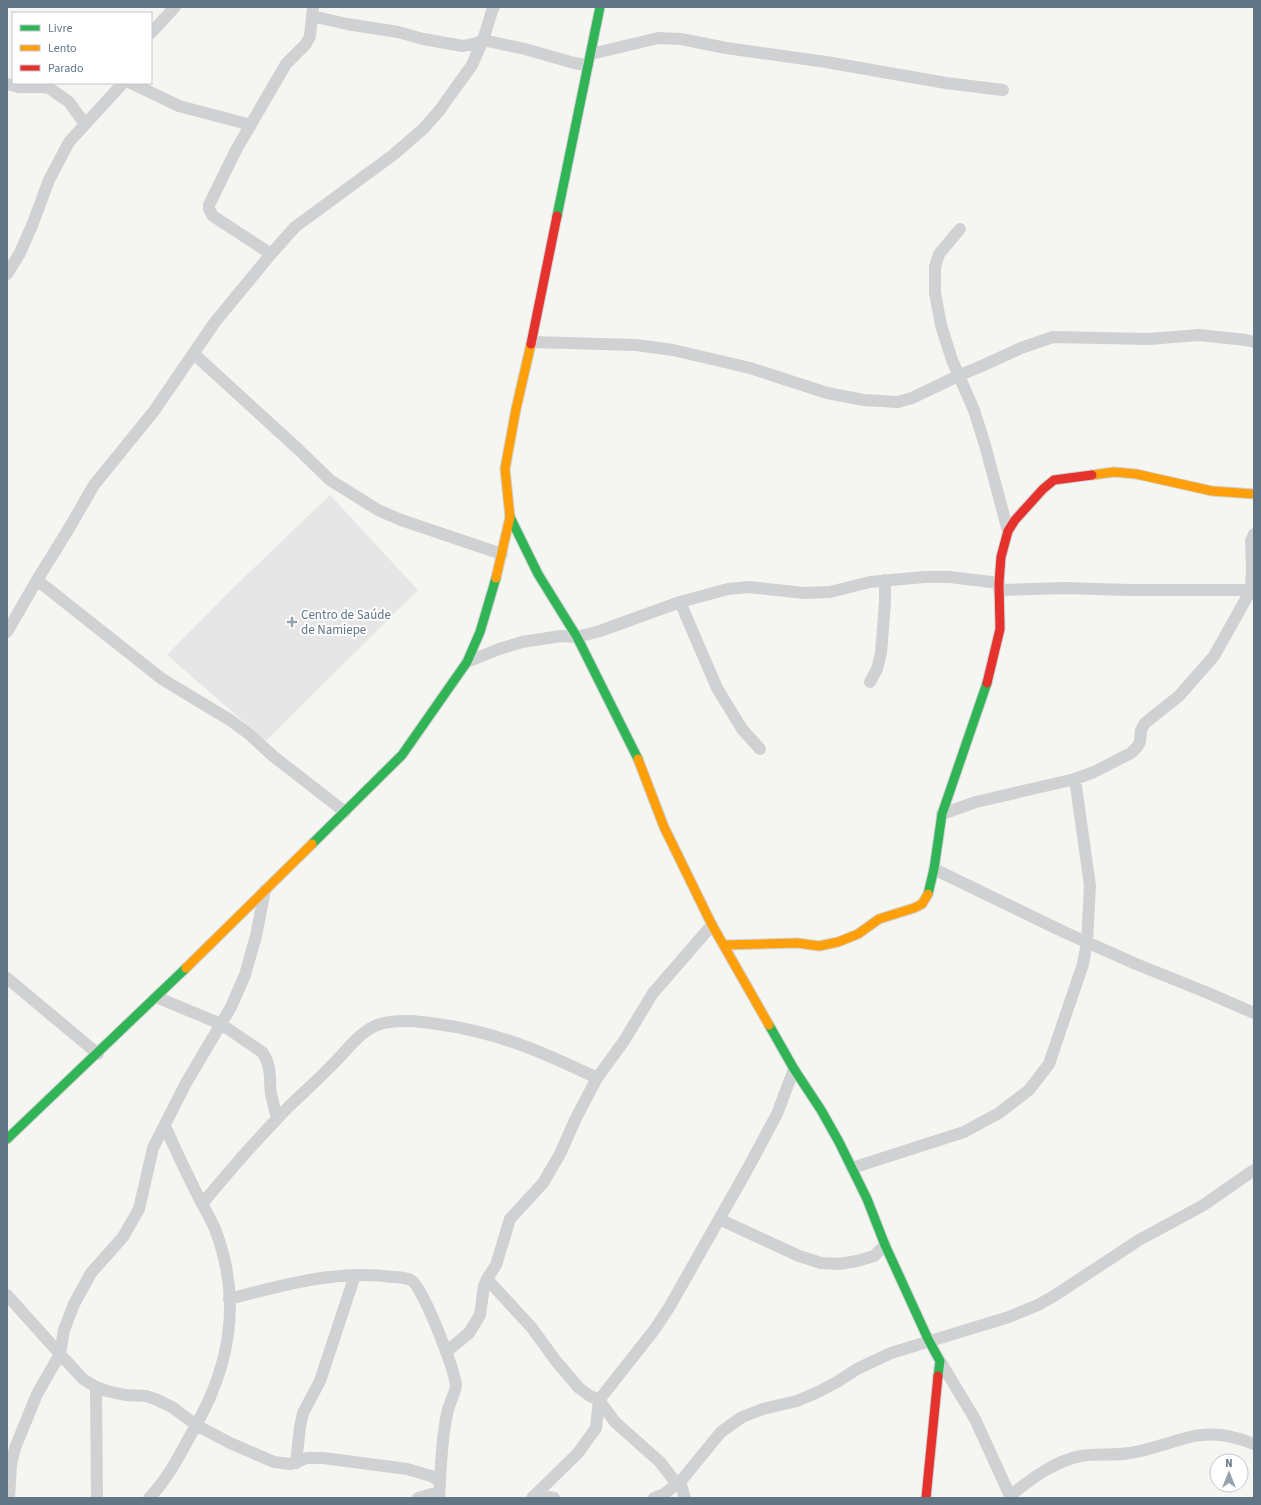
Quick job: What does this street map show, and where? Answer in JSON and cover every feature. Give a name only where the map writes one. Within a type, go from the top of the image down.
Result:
[{"type":"street","points":[[152,32],[175,7]]},
{"type":"street","points":[[7,632],[94,485],[154,411],[215,322],[295,227],[393,155],[423,129],[439,111],[472,65],[483,40],[494,7]]},
{"type":"street","points":[[7,1139],[98,1054],[402,755],[467,662],[480,632],[493,590],[510,517],[505,469],[516,409],[532,342],[600,7]]},
{"type":"street","points":[[271,254],[213,216],[209,209],[210,200],[286,64],[306,44],[310,36],[312,11],[347,24],[398,32],[423,39],[463,46],[483,40],[589,59],[654,39],[681,39],[726,48],[826,62],[946,83],[1003,90]]},
{"type":"street","points":[[7,84],[18,87],[49,88],[69,102],[85,124]]},
{"type":"street","points":[[7,274],[20,253],[56,164],[69,142],[122,84]]},
{"type":"street","points":[[133,84],[179,106],[251,125]]},
{"type":"street","points":[[960,229],[939,254],[935,267],[935,293],[941,325],[952,360],[960,375],[974,410],[1008,531]]},
{"type":"street","points":[[532,342],[636,345],[673,350],[750,368],[827,393],[887,402],[898,402],[912,398],[1021,348],[1053,337],[1149,339],[1200,335],[1254,342]]},
{"type":"street","points":[[194,354],[330,480],[378,510],[401,520],[502,554]]},
{"type":"street","points":[[724,945],[797,943],[819,946],[848,939],[858,934],[879,919],[922,904],[928,893],[934,869],[942,814],[984,694],[1000,629],[999,586],[1001,557],[1008,531],[1015,520],[1043,489],[1054,480],[1114,472],[1136,474],[1212,491],[1254,494]]},
{"type":"street","points":[[510,517],[538,574],[576,636],[587,660],[611,703],[639,762],[664,827],[712,925],[794,1069],[821,1110],[852,1168],[929,1341],[975,1419],[1010,1497],[1031,1479],[1052,1467],[1080,1456],[1129,1453],[1166,1445],[1187,1437],[1207,1434],[1226,1435],[1254,1444]]},
{"type":"street","points":[[942,814],[976,802],[1075,779],[1131,753],[1140,742],[1141,730],[1145,723],[1179,696],[1214,656],[1253,592],[1251,541],[1254,534]]},
{"type":"street","points":[[467,662],[498,649],[522,642],[561,636],[576,636],[621,624],[680,602],[728,589],[749,587],[804,593],[830,592],[884,580],[950,577],[999,586],[1253,592]]},
{"type":"street","points":[[37,580],[162,678],[236,724],[273,756],[344,812]]},
{"type":"street","points":[[870,682],[878,669],[881,653],[885,602],[884,580]]},
{"type":"street","points":[[680,602],[717,688],[742,729],[760,749]]},
{"type":"street","points":[[852,1168],[964,1132],[999,1113],[1029,1090],[1049,1064],[1082,964],[1087,942],[1090,886],[1075,779]]},
{"type":"street","points":[[934,869],[1087,942],[1254,1013]]},
{"type":"street","points":[[9,1498],[11,1465],[14,1448],[37,1394],[60,1354],[64,1330],[74,1304],[91,1273],[123,1237],[139,1209],[153,1148],[186,1082],[231,1007],[245,975],[256,936],[266,890]]},
{"type":"street","points":[[446,1352],[469,1333],[480,1315],[484,1286],[496,1265],[510,1219],[546,1178],[560,1154],[576,1118],[597,1078],[624,1041],[653,993],[712,925]]},
{"type":"street","points":[[7,978],[98,1054]]},
{"type":"street","points":[[156,997],[220,1024],[262,1052],[269,1066],[271,1093],[277,1119]]},
{"type":"street","points":[[202,1204],[233,1167],[277,1119],[364,1033],[379,1025],[398,1021],[428,1022],[490,1034],[525,1045],[597,1078]]},
{"type":"street","points":[[534,1496],[578,1453],[596,1428],[599,1400],[655,1329],[747,1170],[777,1114],[794,1069]]},
{"type":"street","points":[[149,1498],[169,1473],[209,1402],[229,1334],[231,1313],[227,1278],[215,1229],[165,1126]]},
{"type":"street","points":[[654,1498],[664,1494],[680,1482],[721,1432],[742,1417],[763,1409],[797,1401],[831,1385],[857,1369],[891,1353],[1009,1318],[1038,1305],[1139,1240],[1202,1206],[1254,1170]]},
{"type":"street","points":[[719,1219],[799,1256],[821,1263],[839,1264],[857,1261],[874,1256],[885,1245]]},
{"type":"street","points":[[230,1299],[289,1285],[332,1277],[355,1275],[391,1276],[411,1280],[416,1284],[423,1295],[446,1352],[456,1386],[447,1414],[439,1490]]},
{"type":"street","points":[[296,1463],[303,1413],[320,1381],[355,1275]]},
{"type":"street","points":[[487,1279],[532,1328],[556,1361],[579,1388],[590,1396],[599,1400],[615,1422],[660,1462],[673,1479],[680,1482],[685,1498]]},
{"type":"street","points":[[7,1296],[83,1378],[96,1387],[125,1395],[146,1396],[155,1399],[172,1408],[196,1425],[230,1443],[274,1462],[284,1464],[296,1463],[312,1457],[384,1465],[420,1472],[439,1490]]},
{"type":"street","points":[[925,1498],[940,1361]]},
{"type":"street","points":[[96,1387],[97,1498]]},
{"type":"street","points":[[418,1498],[439,1490]]},
{"type":"street","points":[[534,1496],[554,1498]]},
{"type":"shaded area","name":"Centro de Saúde de Namiepe","points":[[330,495],[418,590],[266,741],[167,655],[232,589]]},
{"type":"traffic: fast","points":[[557,216],[600,7]]},
{"type":"traffic: fast","points":[[510,517],[538,574],[577,637],[638,759]]},
{"type":"traffic: fast","points":[[312,844],[402,755],[467,662],[480,632],[496,578]]},
{"type":"traffic: fast","points":[[928,894],[934,869],[942,814],[987,683]]},
{"type":"traffic: fast","points":[[7,1139],[186,968]]},
{"type":"traffic: fast","points":[[769,1025],[794,1069],[821,1110],[839,1142],[867,1199],[885,1245],[929,1341],[940,1361],[938,1376]]},
{"type":"traffic: slow","points":[[496,578],[510,517],[505,469],[516,409],[531,344]]},
{"type":"traffic: slow","points":[[1092,475],[1114,472],[1136,474],[1212,491],[1254,494]]},
{"type":"traffic: slow","points":[[638,759],[664,827],[712,925],[769,1025]]},
{"type":"traffic: slow","points":[[186,968],[312,844]]},
{"type":"traffic: slow","points":[[724,945],[797,943],[819,946],[838,942],[858,934],[879,919],[922,904],[928,894]]},
{"type":"traffic: jam","points":[[531,344],[557,216]]},
{"type":"traffic: jam","points":[[987,683],[1000,629],[999,583],[1001,557],[1008,531],[1015,520],[1043,489],[1054,480],[1092,475]]},
{"type":"traffic: jam","points":[[926,1498],[938,1376]]},
{"type":"place","name":"Centro de Saúde de Namiepe","points":[[292,622]]}]
